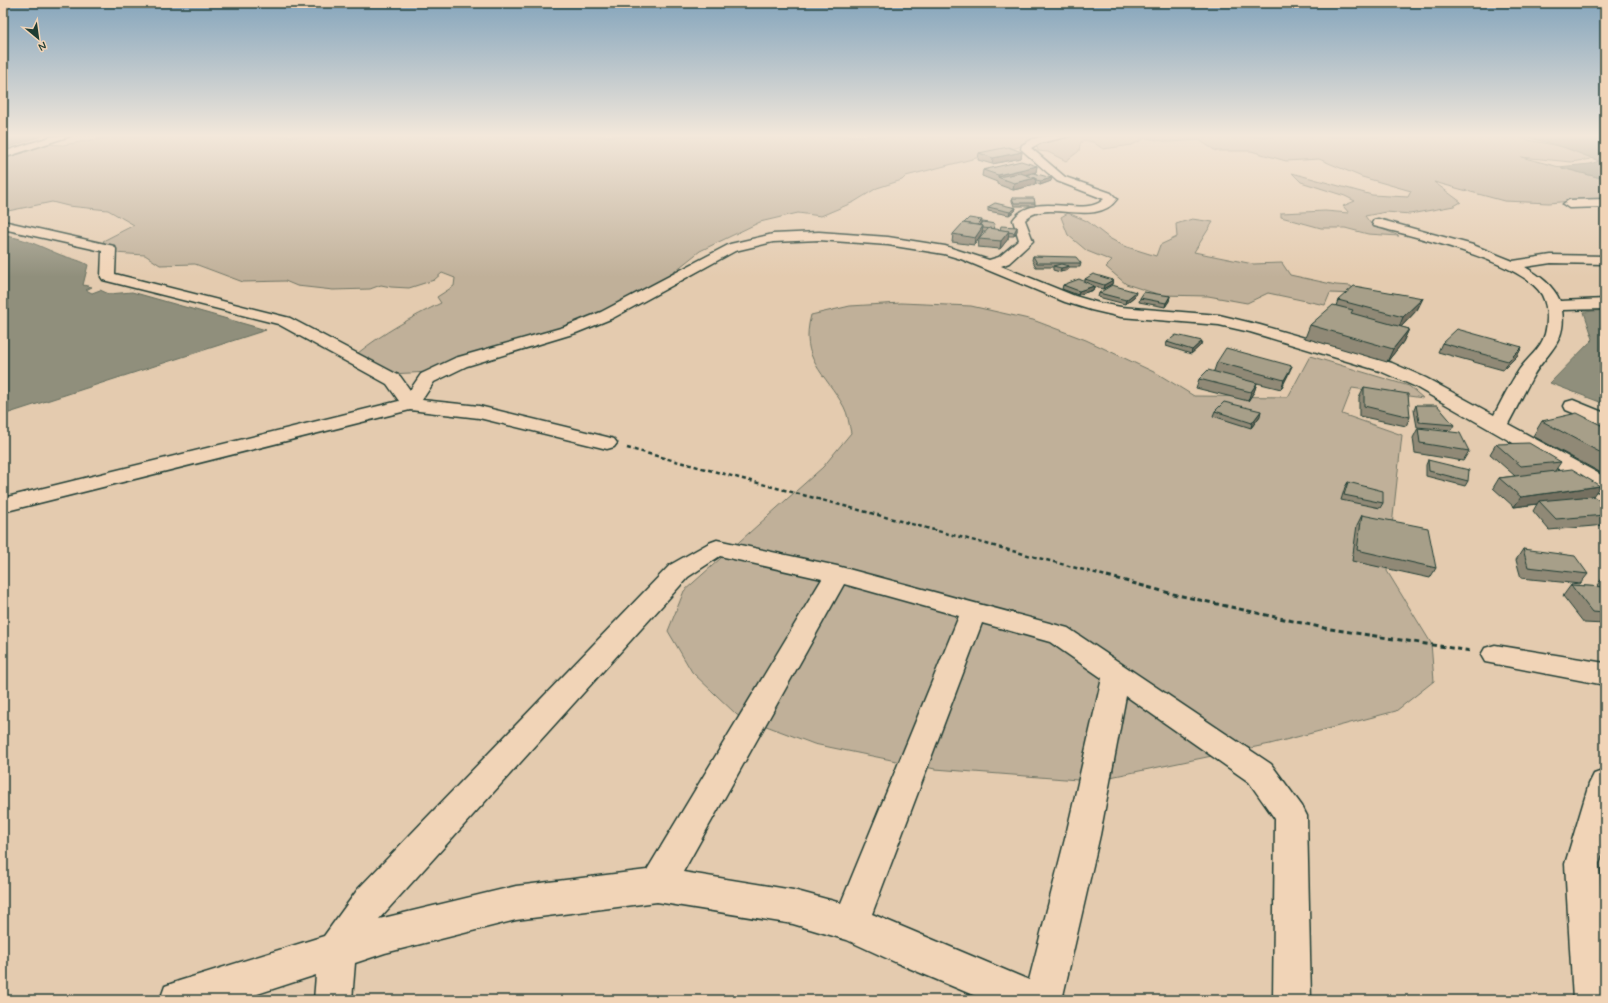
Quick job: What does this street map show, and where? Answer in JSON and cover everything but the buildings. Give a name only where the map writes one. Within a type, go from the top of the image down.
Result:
[{"type":"street","points":[[989,265],[1004,260],[1026,240],[1018,220],[1025,212],[1048,208],[1090,209],[1109,203],[1111,199],[1107,195],[1072,183]]},
{"type":"street","points":[[1569,204],[1605,203]]},
{"type":"street","points":[[1378,223],[1458,246],[1514,265],[1534,278],[1547,291],[1555,306],[1551,340],[1527,372],[1498,425]]},
{"type":"street","points":[[3,225],[109,249],[108,277],[284,321],[394,380],[410,404]]},
{"type":"street","points":[[410,404],[427,378],[461,362],[570,330],[607,315],[716,254],[745,244],[773,238],[796,236],[855,238],[920,245],[945,250],[989,265],[1070,299],[1096,307],[1121,312],[1218,320],[1254,328],[1386,367],[1420,382],[1605,486]]},
{"type":"street","points":[[1514,265],[1551,259],[1605,260]]},
{"type":"street","points":[[1577,259],[1605,272]]},
{"type":"street","points":[[1555,306],[1605,304]]},
{"type":"street","points":[[3,505],[410,404],[480,412],[607,443]]},
{"type":"street","points":[[1573,406],[1605,420]]},
{"type":"street","points":[[333,1000],[337,949],[370,901],[679,571],[717,548],[837,574],[1059,635],[1116,676],[1260,773],[1291,816],[1292,1000]]},
{"type":"street","points":[[657,885],[837,574]]},
{"type":"street","points":[[851,922],[974,611]]},
{"type":"street","points":[[1495,655],[1605,674]]},
{"type":"street","points":[[1043,1000],[1083,835],[1116,676]]},
{"type":"street","points":[[1592,1000],[1584,920],[1582,864],[1605,784]]},
{"type":"street","points":[[179,1000],[385,934],[516,903],[657,885],[793,907],[851,922],[910,950],[1031,1000]]},
{"type":"path","points":[[607,443],[1172,594],[1324,628],[1495,655]]},
{"type":"shaded area","points":[[3,183],[893,183],[877,188],[854,202],[821,216],[798,213],[760,222],[700,251],[627,309],[430,372],[390,374],[358,353],[398,326],[441,303],[437,297],[454,286],[455,278],[442,273],[434,280],[409,288],[381,285],[370,289],[333,290],[297,286],[285,281],[243,282],[195,264],[160,265],[145,255],[114,253],[103,241],[134,225],[108,210],[68,206],[52,202],[3,212]]},
{"type":"shaded area","points":[[1304,183],[1328,183],[1372,195],[1408,197],[1411,191],[1382,183],[1435,183],[1461,202],[1454,206],[1410,214],[1386,212],[1365,216],[1371,224],[1399,236],[1368,234],[1345,228],[1321,228],[1281,217],[1281,213],[1325,211],[1349,213],[1343,206],[1355,201],[1345,196]]},
{"type":"shaded area","points":[[1437,183],[1605,183],[1605,198],[1549,203],[1504,201]]},
{"type":"shaded area","points":[[1068,213],[1087,221],[1109,238],[1124,246],[1156,256],[1160,245],[1177,237],[1176,224],[1192,219],[1213,222],[1194,252],[1253,264],[1282,263],[1290,275],[1336,285],[1351,286],[1355,294],[1330,293],[1325,305],[1268,293],[1247,303],[1208,296],[1160,295],[1126,284],[1106,267],[1112,261],[1087,251],[1068,235],[1061,217]]},
{"type":"shaded area","points":[[3,236],[24,240],[88,265],[83,285],[92,287],[86,290],[92,293],[100,290],[109,294],[132,292],[266,330],[3,415]]},
{"type":"shaded area","points":[[901,303],[971,306],[1033,320],[1086,340],[1158,374],[1194,396],[1288,397],[1310,356],[1409,386],[1423,398],[1352,388],[1342,414],[1402,435],[1387,571],[1431,643],[1434,681],[1396,711],[1270,744],[1091,781],[935,769],[814,744],[737,715],[692,672],[668,631],[684,591],[823,467],[851,433],[844,407],[811,355],[808,343],[808,330],[811,315],[850,306]]},
{"type":"shaded area","points":[[1605,310],[1605,404],[1550,383],[1593,339],[1584,312]]}]
